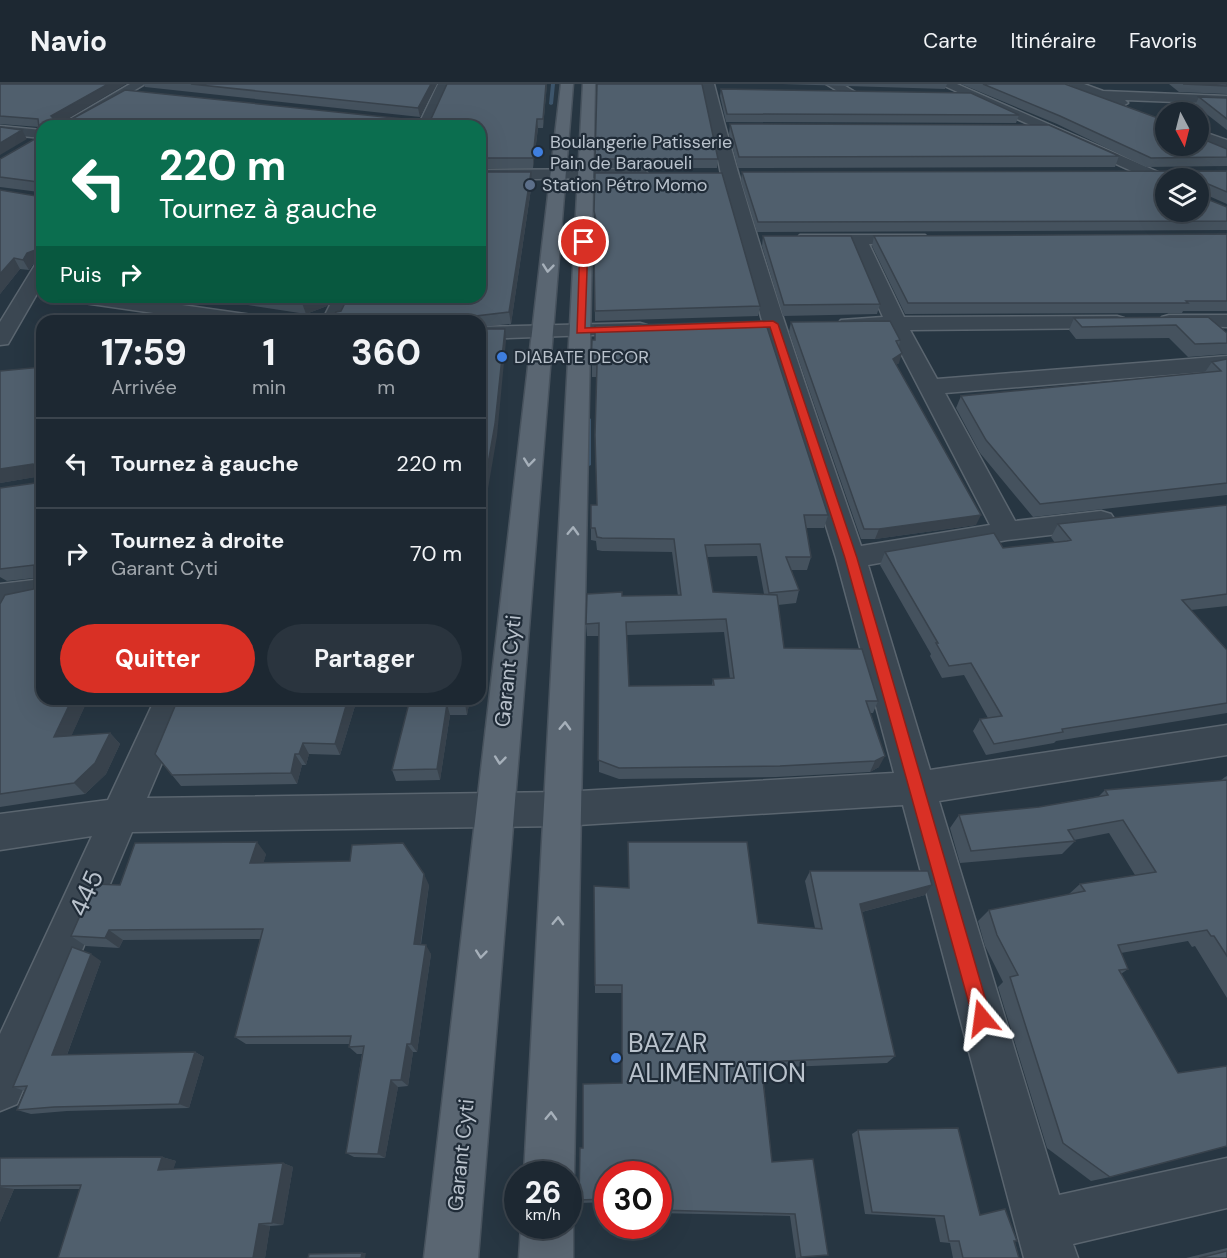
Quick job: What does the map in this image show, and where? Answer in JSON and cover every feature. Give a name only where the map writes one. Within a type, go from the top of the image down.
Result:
[{"type":"main road","name":"Garant Cyti","points":[[451,1258],[541,333],[559,184],[567,84]]},
{"type":"main road","name":"Garant Cyti","points":[[549,1161],[580,331],[559,184],[589,84]]},
{"type":"main road","points":[[546,1258],[547,1239]]},
{"type":"street","points":[[424,120],[444,84]]},
{"type":"street","points":[[1073,84],[1144,112]]},
{"type":"street","points":[[76,120],[133,88],[150,95]]},
{"type":"street","points":[[713,88],[725,128],[729,174],[759,239],[773,324],[851,558],[1046,1242],[1227,1183]]},
{"type":"street","points":[[829,88],[855,92]]},
{"type":"street","points":[[943,89],[973,95],[1155,176]]},
{"type":"street","points":[[1102,96],[1227,100]]},
{"type":"street","points":[[1015,129],[1051,129]]},
{"type":"street","points":[[0,130],[36,133]]},
{"type":"street","points":[[1209,133],[1227,133]]},
{"type":"street","points":[[1209,138],[1227,146]]},
{"type":"street","points":[[25,149],[36,143]]},
{"type":"street","points":[[1102,173],[1155,173]]},
{"type":"street","points":[[486,175],[505,175],[559,184],[658,174]]},
{"type":"street","points":[[501,192],[505,175]]},
{"type":"street","points":[[792,239],[940,238]]},
{"type":"street","points":[[857,239],[897,325],[1006,531]]},
{"type":"street","points":[[2,332],[36,290]]},
{"type":"street","points":[[126,303],[210,315]]},
{"type":"street","points":[[830,324],[1227,321]]},
{"type":"street","points":[[486,333],[660,328]]},
{"type":"street","points":[[930,387],[1227,363]]},
{"type":"street","points":[[851,558],[1006,531],[1123,518]]},
{"type":"street","points":[[0,594],[36,591]]},
{"type":"street","name":"445","points":[[0,1087],[169,705]]},
{"type":"street","points":[[0,832],[120,815],[562,809],[917,788],[1227,740]]},
{"type":"building","points":[[0,84],[108,84],[51,116],[54,119],[72,119],[125,90],[404,119],[431,119],[447,84],[546,84],[543,119],[537,119],[533,158],[486,158],[486,120],[38,120],[0,116]]},
{"type":"building","points":[[191,84],[431,84],[418,108]]},
{"type":"building","points":[[597,84],[702,84],[718,159],[595,159]]},
{"type":"building","points":[[983,84],[1065,84],[1155,117],[1155,156],[1209,156],[1209,142],[1227,149],[1227,157],[1151,158]]},
{"type":"building","points":[[1183,84],[1227,84],[1227,86]]},
{"type":"building","points":[[721,89],[971,93],[1019,115],[727,114]]},
{"type":"building","points":[[1199,97],[1227,98],[1227,119],[1209,105],[1209,102]]},
{"type":"building","points":[[730,124],[1049,125],[1119,156],[739,157]]},
{"type":"building","points":[[0,127],[22,130],[0,143]]},
{"type":"building","points":[[36,138],[36,182],[0,177],[0,159]]},
{"type":"building","points":[[1155,171],[1155,221],[758,222],[742,172]]},
{"type":"building","points":[[1209,171],[1227,171],[1227,192],[1209,184]]},
{"type":"building","points":[[486,172],[531,172],[509,312],[484,315],[335,315],[336,312],[341,311],[345,303],[486,303]]},
{"type":"building","points":[[595,173],[722,173],[760,306],[595,311],[595,236],[600,236],[594,211]]},
{"type":"building","points":[[0,190],[36,196],[36,251],[27,253],[23,260],[14,258],[0,274]]},
{"type":"building","points":[[1209,200],[1227,207],[1227,221],[1209,221]]},
{"type":"building","points":[[1227,234],[1227,301],[1186,301],[1188,303],[908,303],[874,236]]},
{"type":"building","points":[[763,236],[851,236],[880,304],[784,305]]},
{"type":"building","points":[[1208,317],[1227,333],[1227,343],[1195,344],[1176,325],[1082,327],[1074,318]]},
{"type":"building","points":[[765,321],[828,515],[804,515],[811,557],[786,557],[799,590],[769,593],[760,544],[705,545],[713,592],[777,595],[784,648],[862,649],[878,701],[866,701],[885,756],[875,761],[780,766],[619,768],[598,760],[599,623],[586,624],[587,594],[622,592],[622,596],[681,595],[674,539],[602,538],[597,537],[595,528],[591,528],[591,505],[597,505],[595,435],[597,365],[591,364],[595,326]],"holes":[[[726,619],[734,678],[713,679],[714,685],[629,686],[626,622]]]},
{"type":"building","points":[[890,321],[900,340],[896,341],[902,353],[893,359],[981,515],[864,529],[791,322]]},
{"type":"building","points":[[486,329],[505,329],[495,424],[486,475]]},
{"type":"building","points":[[1227,359],[1227,483],[1040,504],[986,440],[961,396],[1221,371],[1212,362]]},
{"type":"building","points":[[36,368],[36,466],[33,464],[0,469],[0,371]]},
{"type":"building","points":[[36,466],[36,705],[69,705],[54,737],[110,733],[95,763],[74,783],[0,794],[0,604],[5,595],[34,589],[34,565],[0,569],[0,488],[35,483]]},
{"type":"building","points":[[1227,505],[1227,594],[1182,600],[1227,650],[1227,703],[1062,729],[1063,732],[994,744],[980,719],[1002,716],[971,663],[949,666],[885,552],[994,533],[1003,548],[1067,541],[1071,540],[1058,524]]},
{"type":"building","points":[[175,705],[346,705],[335,744],[303,743],[299,754],[295,754],[291,773],[172,775],[155,754]]},
{"type":"building","points":[[408,705],[447,705],[437,769],[392,770]]},
{"type":"building","points":[[1227,780],[1227,956],[1214,936],[1211,936],[1207,930],[1118,945],[1128,969],[1119,970],[1178,1073],[1227,1066],[1227,1146],[1110,1177],[1063,1143],[1010,977],[1018,975],[997,935],[989,910],[1085,891],[1080,884],[1156,872],[1123,820],[1068,830],[1075,841],[971,851],[959,815],[1039,807],[1108,795],[1105,790]]},
{"type":"building","points":[[257,842],[250,863],[350,861],[352,845],[403,843],[424,874],[414,944],[426,945],[411,1044],[407,1044],[401,1080],[391,1080],[378,1154],[346,1153],[364,1046],[349,1047],[351,1036],[235,1037],[263,929],[109,930],[105,938],[71,936],[94,884],[120,885],[135,843]]},
{"type":"building","points":[[628,842],[747,842],[758,923],[822,929],[810,871],[928,871],[932,885],[860,904],[895,1056],[761,1062],[772,1162],[813,1159],[828,1255],[801,1257],[795,1214],[672,1210],[672,1161],[594,1161],[594,1199],[582,1200],[582,1161],[580,1161],[580,1148],[583,1148],[583,1084],[622,1083],[622,985],[595,985],[594,886],[629,888]]},
{"type":"building","points":[[72,947],[91,954],[52,1055],[195,1052],[179,1104],[17,1110],[27,1086],[13,1087]]},
{"type":"building","points":[[958,1128],[980,1215],[1005,1209],[1017,1241],[1014,1241],[1019,1258],[963,1258],[959,1241],[949,1241],[944,1216],[872,1212],[858,1130]]},
{"type":"building","points":[[162,1157],[158,1170],[283,1163],[272,1223],[259,1224],[253,1258],[58,1258],[81,1185],[0,1186],[0,1158]]},
{"type":"building","points":[[1227,1251],[1227,1258],[1199,1258]]},
{"type":"building","points":[[362,1253],[361,1258],[308,1258],[309,1254]]},
{"type":"waterway","points":[[551,104],[553,84]]},
{"type":"waterway","points":[[587,465],[588,419]]},
{"type":"place","name":"Boulangerie Patisserie Pain de Baraoueli","points":[[538,152]]},
{"type":"place","name":"Station Pétro Momo","points":[[530,185]]},
{"type":"place","name":"DIABATE DECOR","points":[[502,357]]},
{"type":"place","name":"BAZAR ALIMENTATION","points":[[616,1058]]},
{"type":"route","points":[[584,242],[580,331],[773,324],[851,558],[982,1018]]}]
